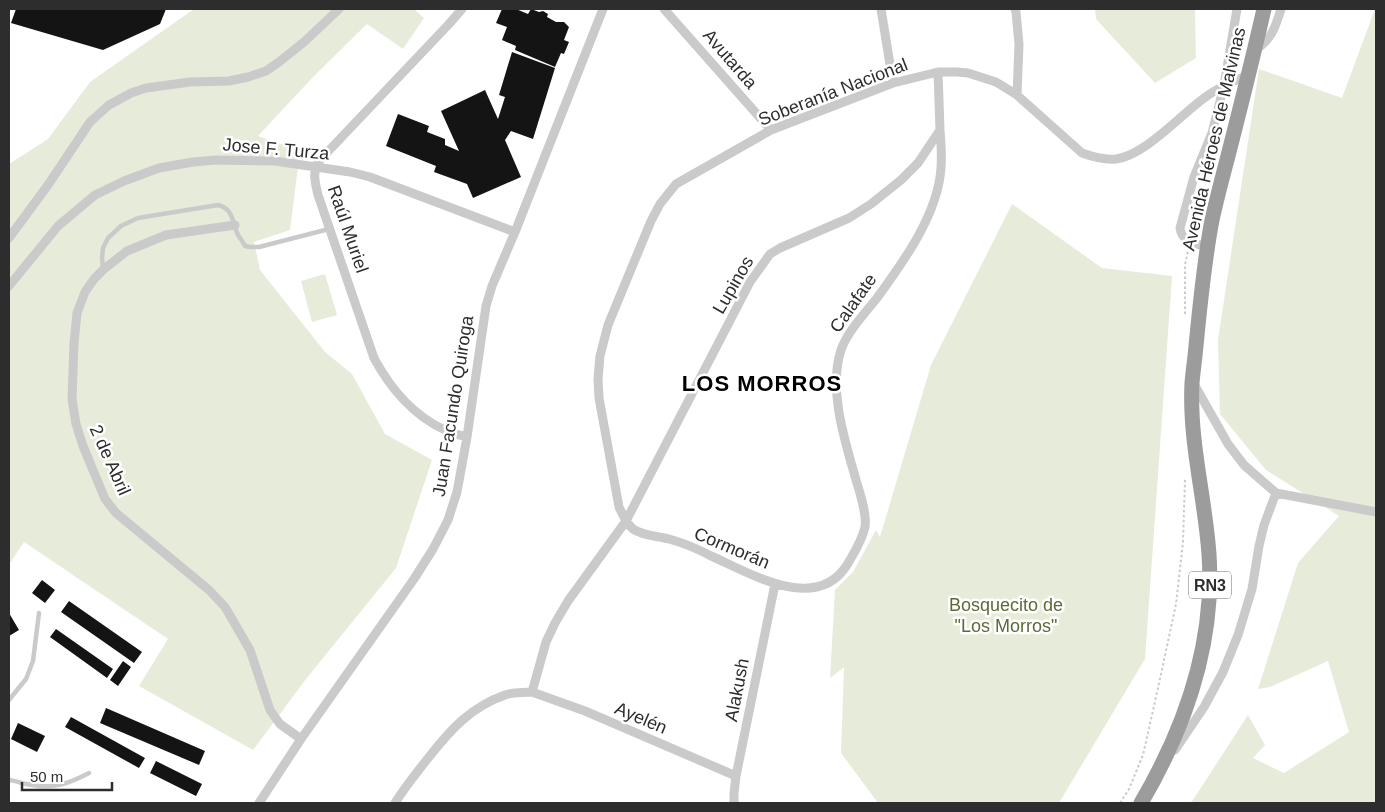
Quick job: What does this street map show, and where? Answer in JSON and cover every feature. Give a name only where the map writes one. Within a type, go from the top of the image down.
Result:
[{"type":"highway","name":"Avenida Héroes de Malvinas","points":[[1141,803],[1178,731],[1190,699],[1204,640],[1208,612],[1209,555],[1195,453],[1192,382],[1200,299],[1212,218],[1264,9]]},
{"type":"street","points":[[9,238],[48,185],[90,122],[109,105],[131,93],[146,88],[190,82],[229,81],[266,71],[304,42],[339,9]]},
{"type":"street","name":"Raúl Muriel","points":[[462,9],[319,161],[314,178],[318,195],[374,358],[382,372],[404,401],[420,415],[445,430],[467,437]]},
{"type":"street","name":"Juan Facundo Quiroga","points":[[259,803],[301,739],[414,579],[448,520],[457,492],[467,437],[486,306],[495,278],[603,9]]},
{"type":"street","name":"Avutarda","points":[[664,9],[771,130]]},
{"type":"street","points":[[881,9],[893,82]]},
{"type":"street","points":[[1015,9],[1019,44],[1017,95]]},
{"type":"street","points":[[1208,247],[1186,240],[1181,235],[1180,228],[1194,177],[1212,133],[1224,85],[1237,9]]},
{"type":"street","points":[[1253,52],[1264,45],[1274,32],[1282,9]]},
{"type":"street","points":[[938,72],[940,130]]},
{"type":"street","name":"Soberanía Nacional","points":[[626,521],[619,507],[599,398],[600,356],[608,325],[651,221],[660,204],[676,184],[771,130],[893,82],[938,72],[968,73],[996,82],[1017,95],[1082,153],[1095,158],[1116,158],[1133,154],[1207,95],[1224,85],[1248,75]]},
{"type":"street","name":"Lupinos","points":[[626,521],[750,282],[770,254],[849,218],[871,204],[918,164],[940,130]]},
{"type":"street","name":"Calafate","points":[[830,582],[843,571],[856,551],[865,526],[863,505],[844,435],[836,394],[840,351],[846,339],[890,280],[929,216],[937,192],[941,168],[940,130]]},
{"type":"street","name":"Jose F. Turza","points":[[9,286],[58,226],[95,195],[124,181],[159,168],[193,162],[216,160],[275,162],[350,172],[370,177],[515,232]]},
{"type":"street","name":"2 de Abril","points":[[235,225],[166,235],[128,251],[94,279],[85,292],[77,313],[72,399],[76,424],[83,446],[105,499],[116,513],[209,590],[225,606],[250,650],[270,710],[280,724],[301,739]]},
{"type":"street","points":[[1192,382],[1228,444],[1244,465],[1276,493],[1376,512]]},
{"type":"street","points":[[1154,780],[1204,707],[1227,662],[1248,604],[1262,532],[1276,493]]},
{"type":"street","points":[[394,803],[443,739],[462,719],[481,706],[507,694],[532,692],[546,642],[555,623],[568,601],[626,521]]},
{"type":"street","name":"Cormorán","points":[[626,521],[635,530],[670,539],[775,584],[801,588],[817,587],[830,582]]},
{"type":"street","name":"Alakush","points":[[734,803],[736,776],[775,584]]},
{"type":"street","name":"Ayelén","points":[[532,692],[585,711],[736,776]]},
{"type":"lane","points":[[104,269],[103,248],[108,238],[121,226],[138,218],[218,205],[225,207],[231,213],[238,234],[245,246],[250,247],[330,229]]},
{"type":"lane","points":[[9,700],[26,679],[34,661],[39,613]]},
{"type":"lane","points":[[9,780],[33,786],[55,786],[72,782],[90,773]]},
{"type":"green space","points":[[194,9],[414,9],[424,18],[403,49],[367,24],[314,76],[258,136],[300,151],[290,230],[254,242],[260,270],[325,352],[352,374],[385,434],[432,460],[396,568],[306,679],[253,750],[139,686],[168,639],[24,542],[10,563],[9,561],[9,164],[48,139],[90,82]]},
{"type":"green space","points":[[1095,9],[1195,9],[1196,58],[1155,83],[1096,19]]},
{"type":"green space","points":[[1375,9],[1376,803],[1191,803],[1248,715],[1265,745],[1253,758],[1284,773],[1349,732],[1328,661],[1270,687],[1258,689],[1298,563],[1339,516],[1266,470],[1220,414],[1218,340],[1259,69],[1342,98]]},
{"type":"green space","name":"Bosquecito de \"Los Morros\"","points":[[1012,204],[1102,268],[1172,276],[1145,659],[1059,803],[878,803],[841,753],[844,667],[830,678],[835,590],[853,572],[876,530],[880,537],[931,365]]},
{"type":"green space","points":[[325,274],[337,315],[312,322],[301,281]]},
{"type":"building","points":[[16,9],[166,9],[160,24],[103,50],[11,23]]},
{"type":"building","points":[[502,9],[516,9],[528,14],[531,9],[539,12],[543,11],[548,14],[547,17],[556,22],[564,22],[569,27],[564,40],[569,42],[564,54],[561,53],[555,67],[515,50],[516,46],[502,40],[507,27],[496,23]]},
{"type":"building","points":[[512,52],[555,68],[533,139],[511,131],[505,140],[521,177],[473,198],[467,184],[434,172],[436,166],[386,146],[398,114],[429,126],[427,132],[445,139],[445,145],[459,151],[441,111],[485,90],[498,119],[505,97],[499,95]]},
{"type":"building","points":[[42,580],[55,590],[45,603],[32,593]]},
{"type":"building","points":[[69,601],[142,652],[134,663],[61,612]]},
{"type":"building","points":[[9,613],[19,630],[9,636]]},
{"type":"building","points":[[56,629],[113,669],[107,678],[50,637]]},
{"type":"building","points":[[123,661],[131,667],[118,686],[110,680]]},
{"type":"building","points":[[106,708],[205,751],[199,765],[100,723]]},
{"type":"building","points":[[71,717],[145,758],[139,768],[65,727]]},
{"type":"building","points":[[18,723],[45,736],[37,752],[11,739]]},
{"type":"building","points":[[156,761],[202,784],[196,796],[150,773]]},
{"type":"district","name":"LOS MORROS","points":[[762,383]]}]
